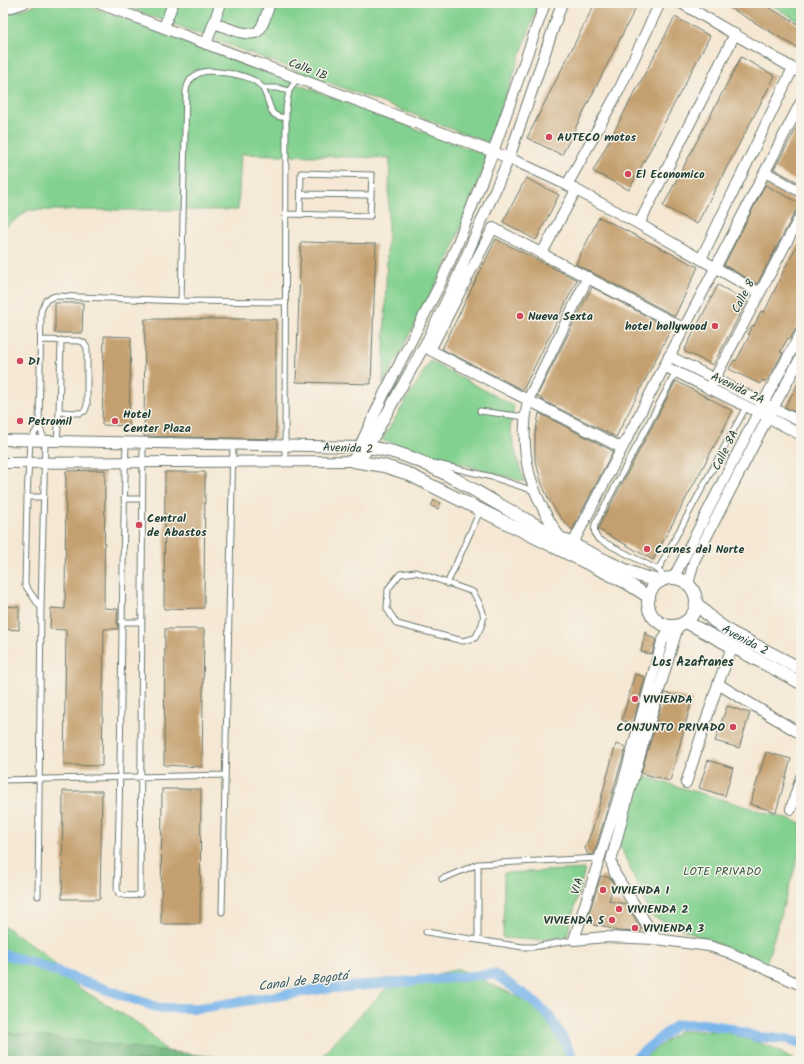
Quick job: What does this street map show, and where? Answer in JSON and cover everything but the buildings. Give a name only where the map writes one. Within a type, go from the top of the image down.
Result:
[{"type":"street","points":[[3,10],[24,3]]},
{"type":"street","name":"Calle 1B","points":[[98,3],[508,158],[571,188],[639,224],[760,293]]},
{"type":"street","points":[[164,27],[173,3]]},
{"type":"street","points":[[206,44],[221,3]]},
{"type":"street","points":[[214,23],[248,35],[255,34],[260,29],[270,3]]},
{"type":"street","points":[[357,462],[384,394],[440,284],[493,152],[545,3]]},
{"type":"street","points":[[364,447],[428,339],[452,289],[508,158],[562,3]]},
{"type":"street","points":[[542,254],[571,188],[660,3]]},
{"type":"street","points":[[681,3],[797,71],[701,259]]},
{"type":"street","points":[[639,224],[735,34]]},
{"type":"street","points":[[588,277],[528,400],[525,417],[524,443],[526,462],[534,491],[548,520],[567,542],[622,448],[801,102]]},
{"type":"street","points":[[764,172],[801,192]]},
{"type":"street","name":"Calle 8","points":[[710,389],[801,215]]},
{"type":"street","points":[[622,448],[430,350],[493,228],[683,328]]},
{"type":"street","name":"Calle 8A","points":[[665,577],[758,413],[801,333]]},
{"type":"street","name":"Avenida 2A","points":[[669,356],[763,403],[771,413],[801,434]]},
{"type":"street","name":"Calle 8A","points":[[688,584],[694,561],[801,357]]},
{"type":"street","name":"Avenida 2A","points":[[664,366],[758,413],[771,413],[801,422]]},
{"type":"street","name":"Avenida 2","points":[[3,440],[364,447],[389,451],[408,456],[440,471],[567,542],[632,573],[648,580],[665,577]]},
{"type":"street","name":"Avenida 2","points":[[3,463],[357,462],[384,466],[406,473],[627,583],[649,597]]},
{"type":"street","points":[[656,939],[615,874],[611,861],[627,784],[662,642],[678,625],[691,617],[695,610],[695,596],[688,584],[683,581],[665,577],[656,585],[649,597],[649,605],[654,617],[663,624],[678,625]]},
{"type":"street","name":"Avenida 2","points":[[696,602],[713,620],[730,632],[801,669]]},
{"type":"street","name":"Avenida 2","points":[[678,625],[732,647],[801,682]]},
{"type":"street","points":[[686,783],[718,684],[732,647]]},
{"type":"street","points":[[718,684],[801,734]]},
{"type":"street","points":[[791,809],[801,778]]},
{"type":"street","name":"VIA","points":[[574,940],[599,858],[627,784]]},
{"type":"street","points":[[574,940],[604,937],[656,939],[709,946],[724,950],[801,985]]},
{"type":"lane","points":[[181,301],[186,91],[188,82],[199,73],[209,71],[242,76],[256,81],[263,88],[272,112],[277,117],[286,118]]},
{"type":"lane","points":[[285,462],[286,108],[289,91],[297,78]]},
{"type":"lane","points":[[263,88],[278,88],[289,91]]},
{"type":"lane","points":[[286,214],[370,216],[372,175],[301,173],[300,214]]},
{"type":"lane","points":[[301,194],[371,195]]},
{"type":"lane","points":[[38,896],[41,608],[45,441],[39,426],[41,311],[46,300],[55,296],[181,301],[286,302]]},
{"type":"lane","points":[[41,340],[80,341],[84,343],[87,348],[87,405],[85,411],[80,413],[59,412]]},
{"type":"lane","points":[[57,442],[61,340]]},
{"type":"lane","points":[[676,372],[595,524],[594,530],[598,539],[665,577],[746,407]]},
{"type":"lane","points":[[480,411],[525,417]]},
{"type":"lane","points":[[39,426],[30,441],[28,463],[25,585],[41,608]]},
{"type":"lane","points":[[126,443],[121,622],[121,778],[117,889],[119,894],[124,896],[135,896],[140,894],[143,443]]},
{"type":"lane","points":[[222,912],[233,445]]},
{"type":"lane","points":[[408,456],[492,477],[534,491]]},
{"type":"lane","points":[[27,497],[43,497]]},
{"type":"lane","points":[[124,499],[142,499]]},
{"type":"lane","points":[[447,584],[480,510]]},
{"type":"lane","points":[[416,572],[447,584],[473,592],[483,610],[483,625],[475,638],[463,641],[397,624],[387,609],[388,589],[400,574],[416,572]]},
{"type":"lane","points":[[121,622],[142,622]]},
{"type":"lane","points":[[3,780],[225,776]]},
{"type":"lane","points":[[442,879],[478,864],[599,858]]},
{"type":"lane","points":[[478,864],[478,939]]},
{"type":"lane","points":[[426,932],[523,947],[532,947],[574,940]]},
{"type":"green space","points":[[41,3],[82,3],[488,156],[448,261],[383,385],[390,158],[241,154],[238,210],[29,210],[3,229],[3,16]]},
{"type":"green space","points":[[117,3],[539,3],[489,143]]},
{"type":"green space","points":[[768,3],[801,3],[801,23]]},
{"type":"green space","points":[[430,361],[514,406],[510,429],[525,482],[382,440]]},
{"type":"green space","name":"LOTE PRIVADO","points":[[639,775],[801,823],[801,847],[766,964],[651,916],[619,843]]},
{"type":"green space","points":[[585,869],[567,936],[537,940],[503,938],[504,873]]},
{"type":"green space","points":[[3,925],[44,954],[79,988],[142,1026],[176,1061],[3,1061]]},
{"type":"green space","points":[[459,969],[539,1007],[573,1061],[318,1061],[344,1031],[390,985]]},
{"type":"green space","points":[[679,1031],[723,1031],[772,1047],[795,1061],[640,1061]]},
{"type":"green space","points":[[3,1032],[225,1058],[244,1061],[3,1061]]},
{"type":"waterway","name":"Canal de Bogotá","points":[[3,954],[34,963],[159,1008],[200,1008],[321,989],[494,974],[529,998],[546,1013],[558,1030],[574,1061]]},
{"type":"waterway","name":"Canal de Bogotá","points":[[632,1061],[676,1025],[704,1024],[729,1028],[757,1037],[787,1039],[801,1043]]},
{"type":"place","name":"AUTECO motos","points":[[549,137]]},
{"type":"place","name":"El Economico","points":[[628,174]]},
{"type":"place","name":"Nueva Sexta","points":[[520,316]]},
{"type":"place","name":"hotel hollywood","points":[[715,326]]},
{"type":"place","name":"D1","points":[[20,361]]},
{"type":"place","name":"Petromil","points":[[20,421]]},
{"type":"place","name":"Hotel Center Plaza","points":[[115,421]]},
{"type":"place","name":"Central de Abastos","points":[[139,525]]},
{"type":"place","name":"Carnes del Norte","points":[[647,549]]},
{"type":"place","name":"VIVIENDA","points":[[635,699]]},
{"type":"place","name":"CONJUNTO PRIVADO","points":[[733,727]]},
{"type":"place","name":"VIVIENDA 1","points":[[603,890]]},
{"type":"place","name":"VIVIENDA 2","points":[[619,909]]},
{"type":"place","name":"VIVIENDA 5","points":[[612,920]]},
{"type":"place","name":"VIVIENDA 3","points":[[635,928]]},
{"type":"district","name":"Los Azafranes","points":[[693,661]]}]
